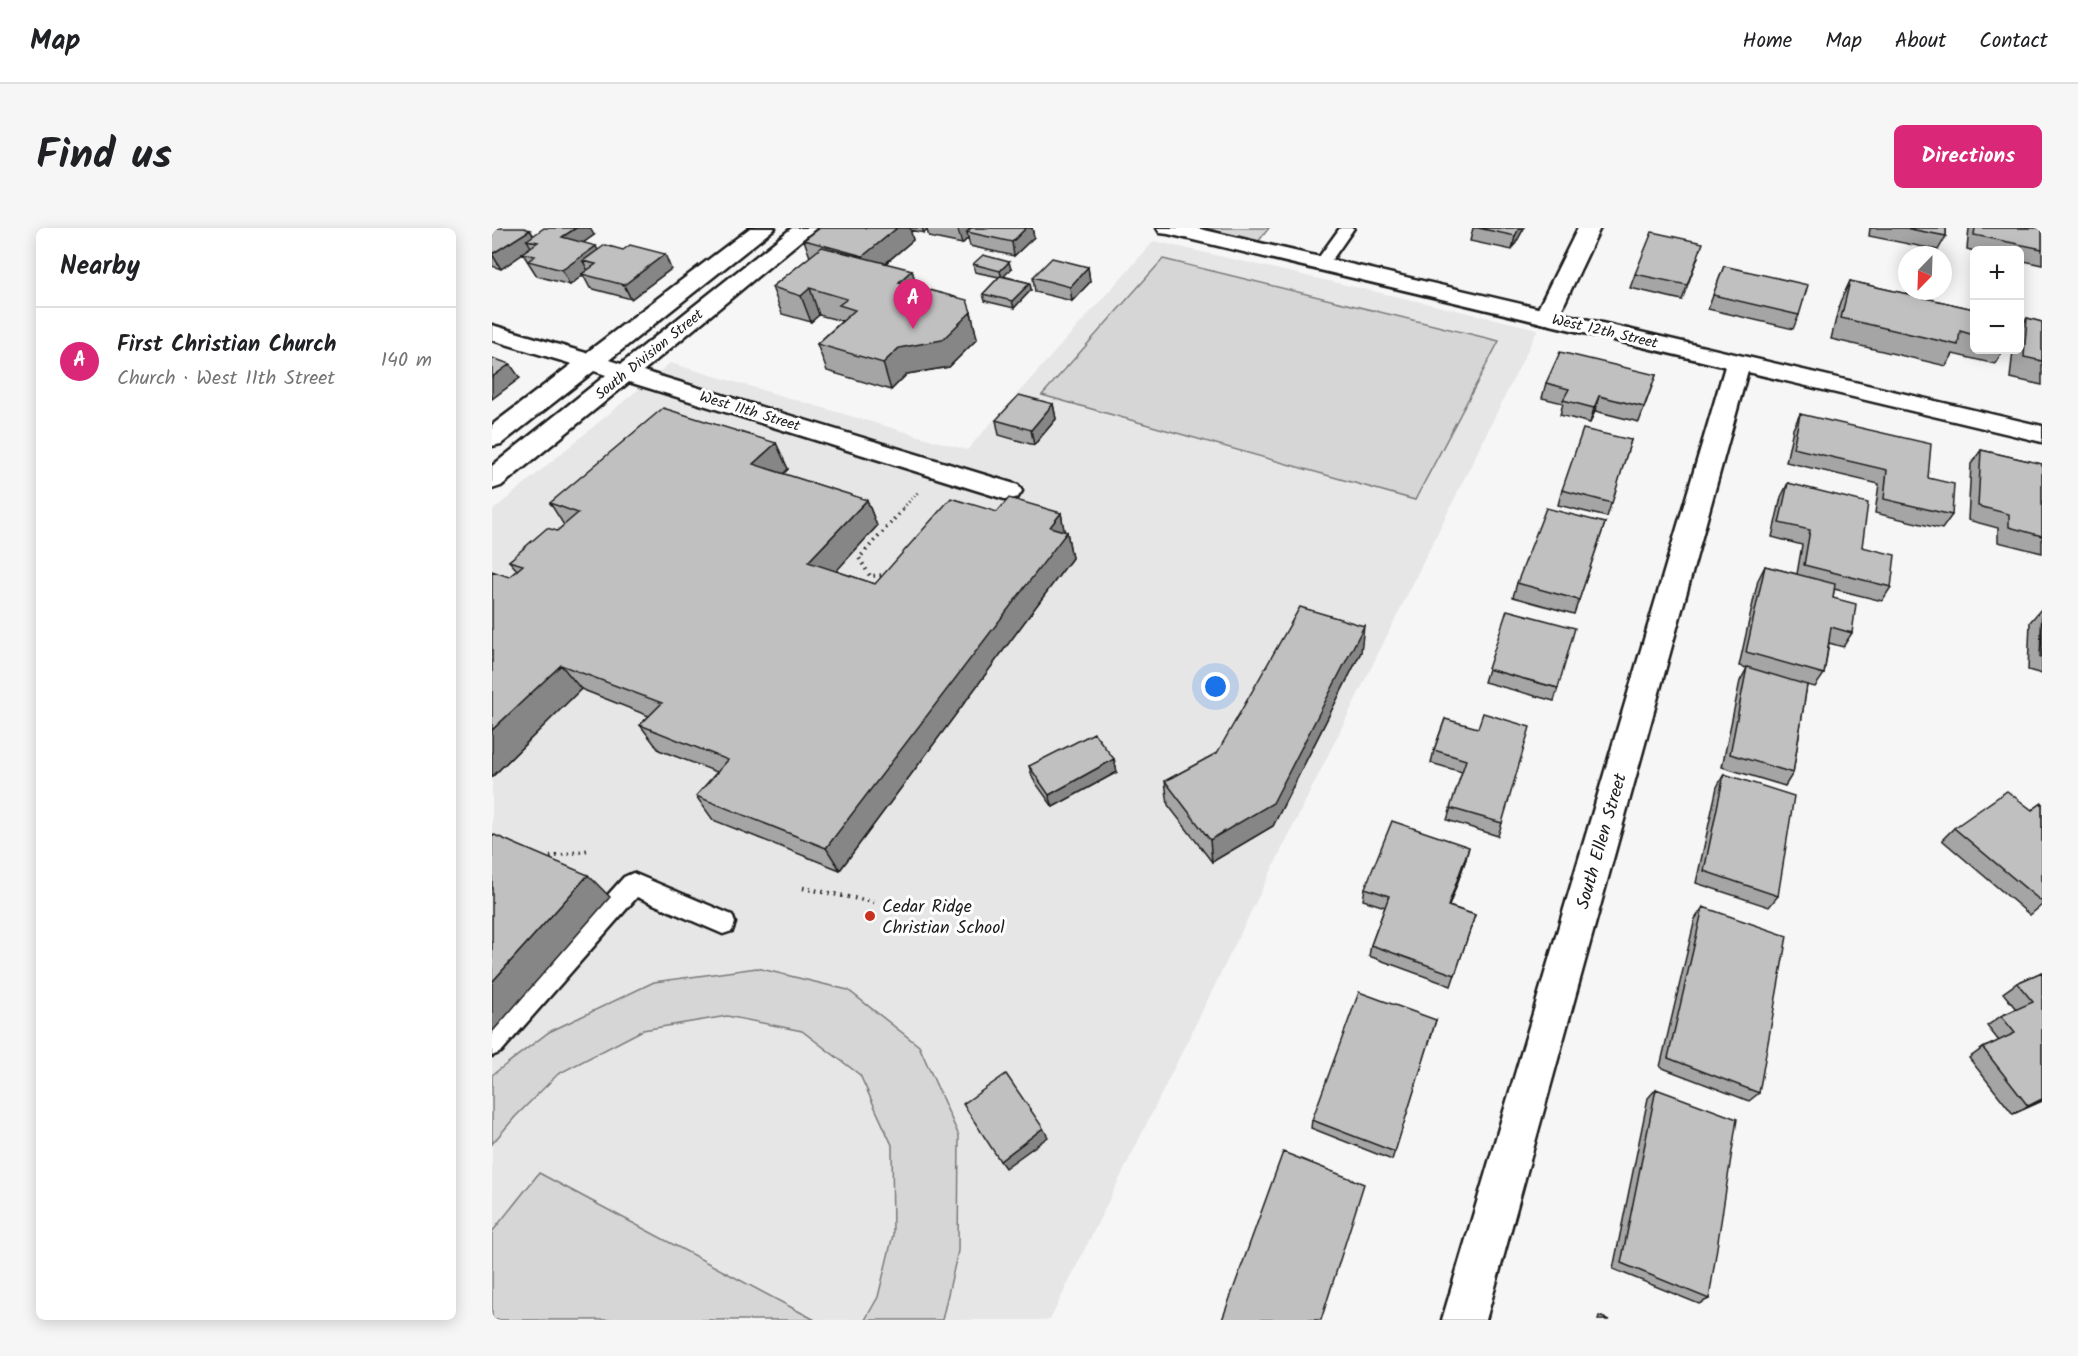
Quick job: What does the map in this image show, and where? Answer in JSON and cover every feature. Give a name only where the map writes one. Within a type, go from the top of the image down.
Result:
[{"type":"street","name":"South Division Street","points":[[492,438],[764,228]]},
{"type":"street","name":"South Division Street","points":[[492,480],[805,228]]},
{"type":"street","name":"West 12th Street","points":[[1168,228],[2042,434]]},
{"type":"street","points":[[1546,317],[1589,228]]},
{"type":"street","name":"West 11th Street","points":[[492,332],[1008,491]]},
{"type":"street","name":"South Ellen Street","points":[[1464,1320],[1738,363]]},
{"type":"lane","points":[[1322,264],[1347,228]]},
{"type":"lane","points":[[492,1043],[633,884],[723,923]]},
{"type":"path","points":[[890,574],[870,576],[859,558],[923,487]]},
{"type":"path","points":[[550,857],[589,850]]},
{"type":"path","points":[[804,888],[874,902]]},
{"type":"shaded area","points":[[1195,228],[1269,228],[1258,242]]},
{"type":"shaded area","name":"Cedar Ridge Christian School","points":[[1154,241],[1538,329],[1050,1320],[492,1320],[492,511],[670,363],[967,450]]},
{"type":"shaded area","points":[[1163,259],[1499,341],[1415,500],[1042,395]]},
{"type":"shaded area","points":[[757,968],[848,990],[919,1046],[959,1136],[958,1251],[942,1320],[865,1320],[878,1297],[893,1235],[892,1145],[860,1075],[802,1031],[727,1016],[643,1030],[558,1074],[492,1144],[492,1075],[549,1032],[654,982]]},
{"type":"shaded area","points":[[539,1173],[815,1320],[492,1320],[492,1232]]},
{"type":"building","points":[[492,228],[524,228],[530,230],[492,254]]},
{"type":"building","points":[[544,228],[576,228],[562,237],[596,246],[562,270],[528,261],[535,256],[522,253],[538,242],[527,240]]},
{"type":"building","points":[[820,228],[897,228],[863,256],[804,240]]},
{"type":"building","points":[[971,228],[1026,228],[1012,242],[967,232]]},
{"type":"building","points":[[1478,228],[1519,228],[1515,236]]},
{"type":"building","points":[[1905,228],[1946,228],[1946,236]]},
{"type":"building","points":[[1975,228],[2042,228],[2042,249],[1974,235]]},
{"type":"building","points":[[1652,232],[1703,243],[1687,285],[1635,274]]},
{"type":"building","points":[[605,245],[623,250],[630,245],[665,254],[624,285],[582,274],[596,264],[583,261]]},
{"type":"building","points":[[822,247],[912,270],[899,282],[967,300],[971,312],[942,340],[899,348],[883,363],[817,344],[855,310],[839,305],[847,299],[810,288],[801,296],[772,287]]},
{"type":"building","points":[[983,255],[1009,262],[1000,271],[973,264]]},
{"type":"building","points":[[1052,258],[1088,267],[1070,287],[1033,277]]},
{"type":"building","points":[[1724,266],[1808,285],[1799,315],[1713,295]]},
{"type":"building","points":[[1000,276],[1030,283],[1012,301],[983,294]]},
{"type":"building","points":[[1850,281],[1898,292],[1898,300],[1934,300],[1970,308],[1970,334],[1960,331],[1958,345],[1841,318]]},
{"type":"building","points":[[2027,318],[2042,322],[2042,361],[2024,357]]},
{"type":"building","points":[[1560,352],[1656,375],[1644,407],[1599,396],[1594,408],[1563,400],[1569,389],[1546,383]]},
{"type":"building","points":[[492,358],[510,364],[492,377]]},
{"type":"building","points":[[1019,395],[1053,404],[1031,430],[996,420]]},
{"type":"building","points":[[663,408],[776,443],[753,464],[867,500],[808,562],[875,584],[951,498],[997,512],[1009,498],[1061,513],[1050,527],[1067,532],[826,848],[696,796],[728,760],[640,725],[662,703],[561,665],[492,730],[492,571],[509,577],[523,565],[509,561],[547,528],[557,531],[578,513],[550,503]]},
{"type":"building","points":[[1800,414],[1931,444],[1928,478],[1954,484],[1952,515],[1884,499],[1887,470],[1793,448]]},
{"type":"building","points":[[1583,429],[1631,440],[1612,503],[1562,490]]},
{"type":"building","points":[[1981,450],[2042,464],[2042,536],[2009,527],[2009,514],[1978,506]]},
{"type":"building","points":[[1788,483],[1868,503],[1862,547],[1895,555],[1891,587],[1804,565],[1810,530],[1779,523]]},
{"type":"building","points":[[1546,508],[1605,523],[1579,600],[1517,583]]},
{"type":"building","points":[[1765,566],[1835,584],[1833,598],[1856,604],[1852,633],[1831,627],[1824,674],[1746,652]]},
{"type":"building","points":[[1300,607],[1364,626],[1273,803],[1210,840],[1165,781],[1217,753]]},
{"type":"building","points":[[2042,608],[2042,657],[2040,657]]},
{"type":"building","points":[[1507,610],[1575,628],[1558,688],[1488,669]]},
{"type":"building","points":[[1747,667],[1807,685],[1793,773],[1730,754]]},
{"type":"building","points":[[1483,713],[1530,727],[1502,823],[1450,808],[1466,760],[1434,750],[1445,719],[1478,728]]},
{"type":"building","points":[[1094,733],[1114,759],[1049,795],[1029,766]]},
{"type":"building","points":[[1724,774],[1794,796],[1778,896],[1704,871]]},
{"type":"building","points":[[2007,791],[2032,810],[2042,803],[2042,902],[1954,828]]},
{"type":"building","points":[[1392,821],[1469,847],[1448,906],[1475,915],[1455,975],[1371,945],[1389,896],[1365,888]]},
{"type":"building","points":[[492,834],[588,875],[492,982]]},
{"type":"building","points":[[1703,907],[1787,936],[1759,1093],[1668,1058]]},
{"type":"building","points":[[2042,972],[2042,1099],[2028,1106],[1983,1048],[2015,1033],[2001,1016],[2033,1002],[2017,983]]},
{"type":"building","points":[[1359,992],[1436,1020],[1395,1152],[1312,1120]]},
{"type":"building","points":[[1006,1074],[1043,1128],[1000,1161],[963,1104]]},
{"type":"building","points":[[1656,1089],[1737,1119],[1709,1299],[1621,1263]]},
{"type":"building","points":[[1283,1152],[1364,1184],[1321,1320],[1222,1320]]},
{"type":"place","name":"First Christian Church","points":[[913,329]]},
{"type":"place","name":"Cedar Ridge Christian School","points":[[870,916]]}]
